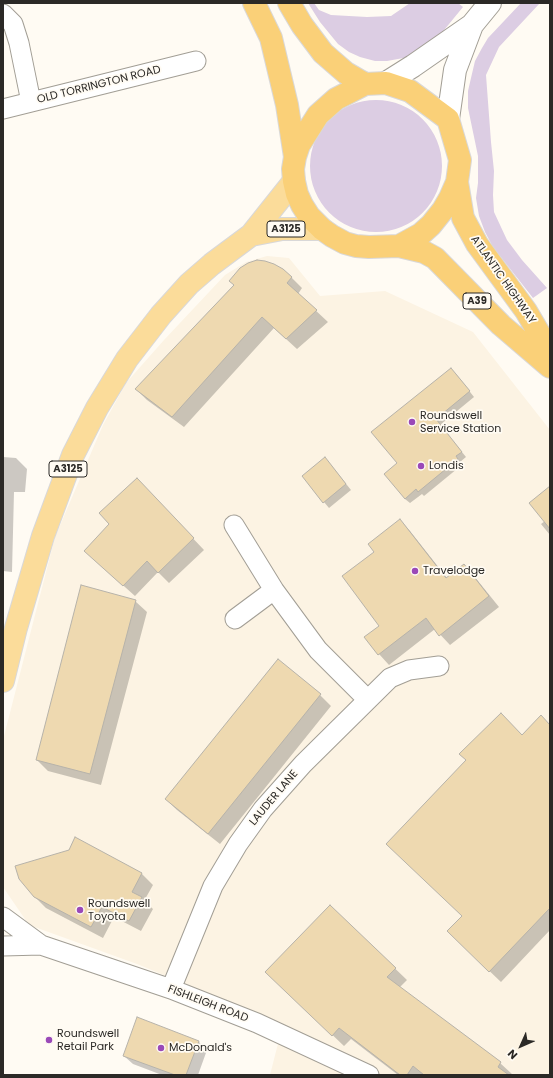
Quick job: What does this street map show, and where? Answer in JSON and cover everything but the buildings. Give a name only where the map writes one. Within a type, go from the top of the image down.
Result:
[{"type":"highway","points":[[254,3],[271,38],[287,105],[295,157]]},
{"type":"highway","points":[[289,3],[302,25],[323,53],[346,73],[375,84],[410,91],[448,119],[460,160],[457,182],[450,198],[431,225],[421,234],[399,246],[356,246],[345,243],[322,229],[309,216],[302,205],[297,194],[294,181],[293,169],[299,145],[318,115],[336,99],[375,84]]},
{"type":"highway","name":"ATLANTIC HIGHWAY","points":[[457,182],[463,218],[477,244],[526,311],[550,352]]},
{"type":"highway","name":"ATLANTIC HIGHWAY","points":[[399,246],[424,252],[435,258],[501,325],[550,367]]},
{"type":"main road","points":[[375,84],[413,66],[472,25],[490,3]]},
{"type":"main road","points":[[448,119],[455,70],[472,25]]},
{"type":"main road","name":"A3125","points":[[3,680],[16,628],[43,536],[73,455],[97,408],[127,359],[161,315],[189,284],[212,264],[251,235],[294,181]]},
{"type":"main road","name":"A3125","points":[[251,235],[282,229],[322,229]]},
{"type":"street","points":[[3,14],[13,24],[19,42],[31,102]]},
{"type":"street","name":"OLD TORRINGTON ROAD","points":[[3,109],[196,61]]},
{"type":"street","points":[[234,525],[274,590],[318,650],[367,699]]},
{"type":"street","points":[[235,619],[274,590]]},
{"type":"street","name":"LAUDER LANE","points":[[171,989],[213,886],[238,844],[263,809],[303,764],[367,699],[390,678],[409,670],[439,666]]},
{"type":"street","name":"FISHLEIGH ROAD","points":[[3,917],[41,946]]},
{"type":"street","name":"FISHLEIGH ROAD","points":[[3,946],[41,946],[171,989],[257,1023],[369,1075]]},
{"type":"shaded area","points":[[308,3],[314,3],[319,10],[331,15],[367,17],[391,16],[410,3],[458,3],[463,7],[440,35],[409,57],[387,61],[375,61],[349,52],[338,44],[320,22]]},
{"type":"shaded area","points":[[521,3],[540,3],[499,47],[486,75],[494,171],[494,212],[507,240],[522,260],[547,288],[533,298],[493,247],[479,216],[476,198],[478,183],[478,156],[468,108],[468,91],[475,61],[488,38]]},
{"type":"shaded area","points":[[376,100],[389,101],[401,105],[413,111],[423,119],[431,129],[437,141],[441,153],[441,179],[437,191],[431,203],[423,213],[413,221],[401,227],[389,231],[376,232],[363,231],[351,227],[339,221],[329,213],[321,203],[315,191],[311,179],[310,166],[311,153],[315,141],[321,129],[329,119],[339,111],[351,105],[363,101]]},
{"type":"shaded area","points":[[267,256],[289,258],[320,296],[385,291],[473,332],[550,430],[550,1075],[270,1075],[283,1024],[137,964],[29,925],[3,887],[3,740],[55,537],[103,425],[126,383],[225,275],[246,262]]},
{"type":"place","name":"Roundswell Service Station","points":[[412,422]]},
{"type":"place","name":"Londis","points":[[421,466]]},
{"type":"place","name":"Travelodge","points":[[415,571]]},
{"type":"place","name":"Roundswell Toyota","points":[[80,910]]},
{"type":"place","name":"Roundswell Retail Park","points":[[49,1040]]},
{"type":"place","name":"McDonald's","points":[[161,1048]]}]
